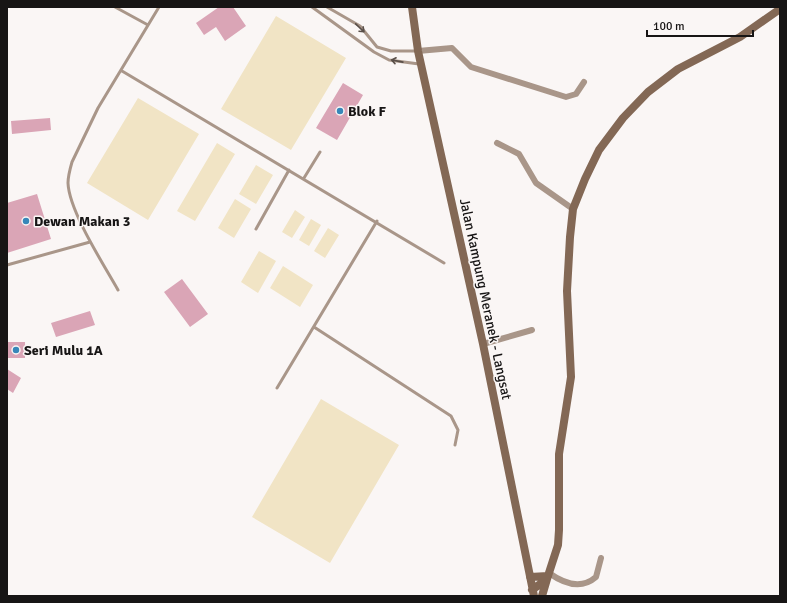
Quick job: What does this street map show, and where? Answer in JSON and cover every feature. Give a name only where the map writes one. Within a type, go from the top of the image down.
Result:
[{"type":"main road","name":"Jalan Kampung Meranek - Langsat","points":[[412,7],[418,51],[483,344],[533,593]]},
{"type":"main road","points":[[542,596],[556,553],[559,530],[559,454],[571,377],[567,291],[573,209],[585,179],[599,150],[623,118],[648,92],[678,68],[740,37],[780,9]]},
{"type":"main road","points":[[530,577],[548,576]]},
{"type":"main road","points":[[533,593],[548,576]]},
{"type":"street","points":[[418,51],[452,48],[471,66],[566,97],[576,94],[584,82]]},
{"type":"street","points":[[497,143],[519,154],[536,183],[573,209]]},
{"type":"street","points":[[483,344],[532,330]]},
{"type":"street","points":[[548,576],[571,585],[592,580],[596,577],[601,558]]},
{"type":"lane","points":[[115,7],[148,25]]},
{"type":"lane","points":[[118,290],[90,242],[72,202],[68,184],[69,171],[98,108],[122,71],[159,7]]},
{"type":"lane","points":[[312,7],[363,45],[389,60],[421,65]]},
{"type":"lane","points":[[327,7],[354,22],[373,44],[384,50],[402,52],[418,51]]},
{"type":"lane","points":[[363,45],[368,38]]},
{"type":"lane","points":[[122,71],[377,221],[444,263]]},
{"type":"lane","points":[[304,178],[320,152]]},
{"type":"lane","points":[[256,228],[289,170]]},
{"type":"lane","points":[[277,388],[377,221]]},
{"type":"lane","points":[[7,265],[90,242]]},
{"type":"lane","points":[[314,327],[451,416],[458,430],[455,445]]},
{"type":"shaded area","points":[[276,16],[346,58],[291,150],[221,109]]},
{"type":"shaded area","points":[[138,98],[199,134],[148,220],[87,183]]},
{"type":"shaded area","points":[[217,143],[235,154],[195,221],[177,211]]},
{"type":"shaded area","points":[[256,165],[273,175],[256,204],[239,194]]},
{"type":"shaded area","points":[[235,199],[251,209],[234,238],[218,228]]},
{"type":"shaded area","points":[[295,210],[305,217],[292,238],[282,232]]},
{"type":"shaded area","points":[[311,219],[321,225],[309,246],[299,240]]},
{"type":"shaded area","points":[[328,228],[339,235],[325,258],[314,251]]},
{"type":"shaded area","points":[[259,251],[276,261],[258,293],[241,282]]},
{"type":"shaded area","points":[[283,266],[313,285],[300,307],[270,288]]},
{"type":"shaded area","points":[[321,399],[399,445],[330,563],[252,517]]},
{"type":"building","points":[[219,7],[233,7],[246,26],[225,41],[216,27],[204,35],[196,23]]},
{"type":"building","name":"Blok F","points":[[343,83],[363,95],[337,140],[316,128]]},
{"type":"building","points":[[50,118],[51,130],[12,134],[11,121]]},
{"type":"building","name":"Dewan Makan 3","points":[[37,194],[51,239],[7,253],[7,203]]},
{"type":"building","points":[[182,279],[208,314],[190,327],[164,292]]},
{"type":"building","points":[[90,311],[95,325],[56,337],[51,323]]},
{"type":"building","name":"Seri Mulu 1A","points":[[7,342],[25,342],[25,358],[7,358]]},
{"type":"building","points":[[7,369],[21,378],[13,393],[7,389]]},
{"type":"place","name":"Blok F","points":[[340,111]]},
{"type":"place","name":"Dewan Makan 3","points":[[26,221]]},
{"type":"place","name":"Seri Mulu 1A","points":[[16,350]]}]
